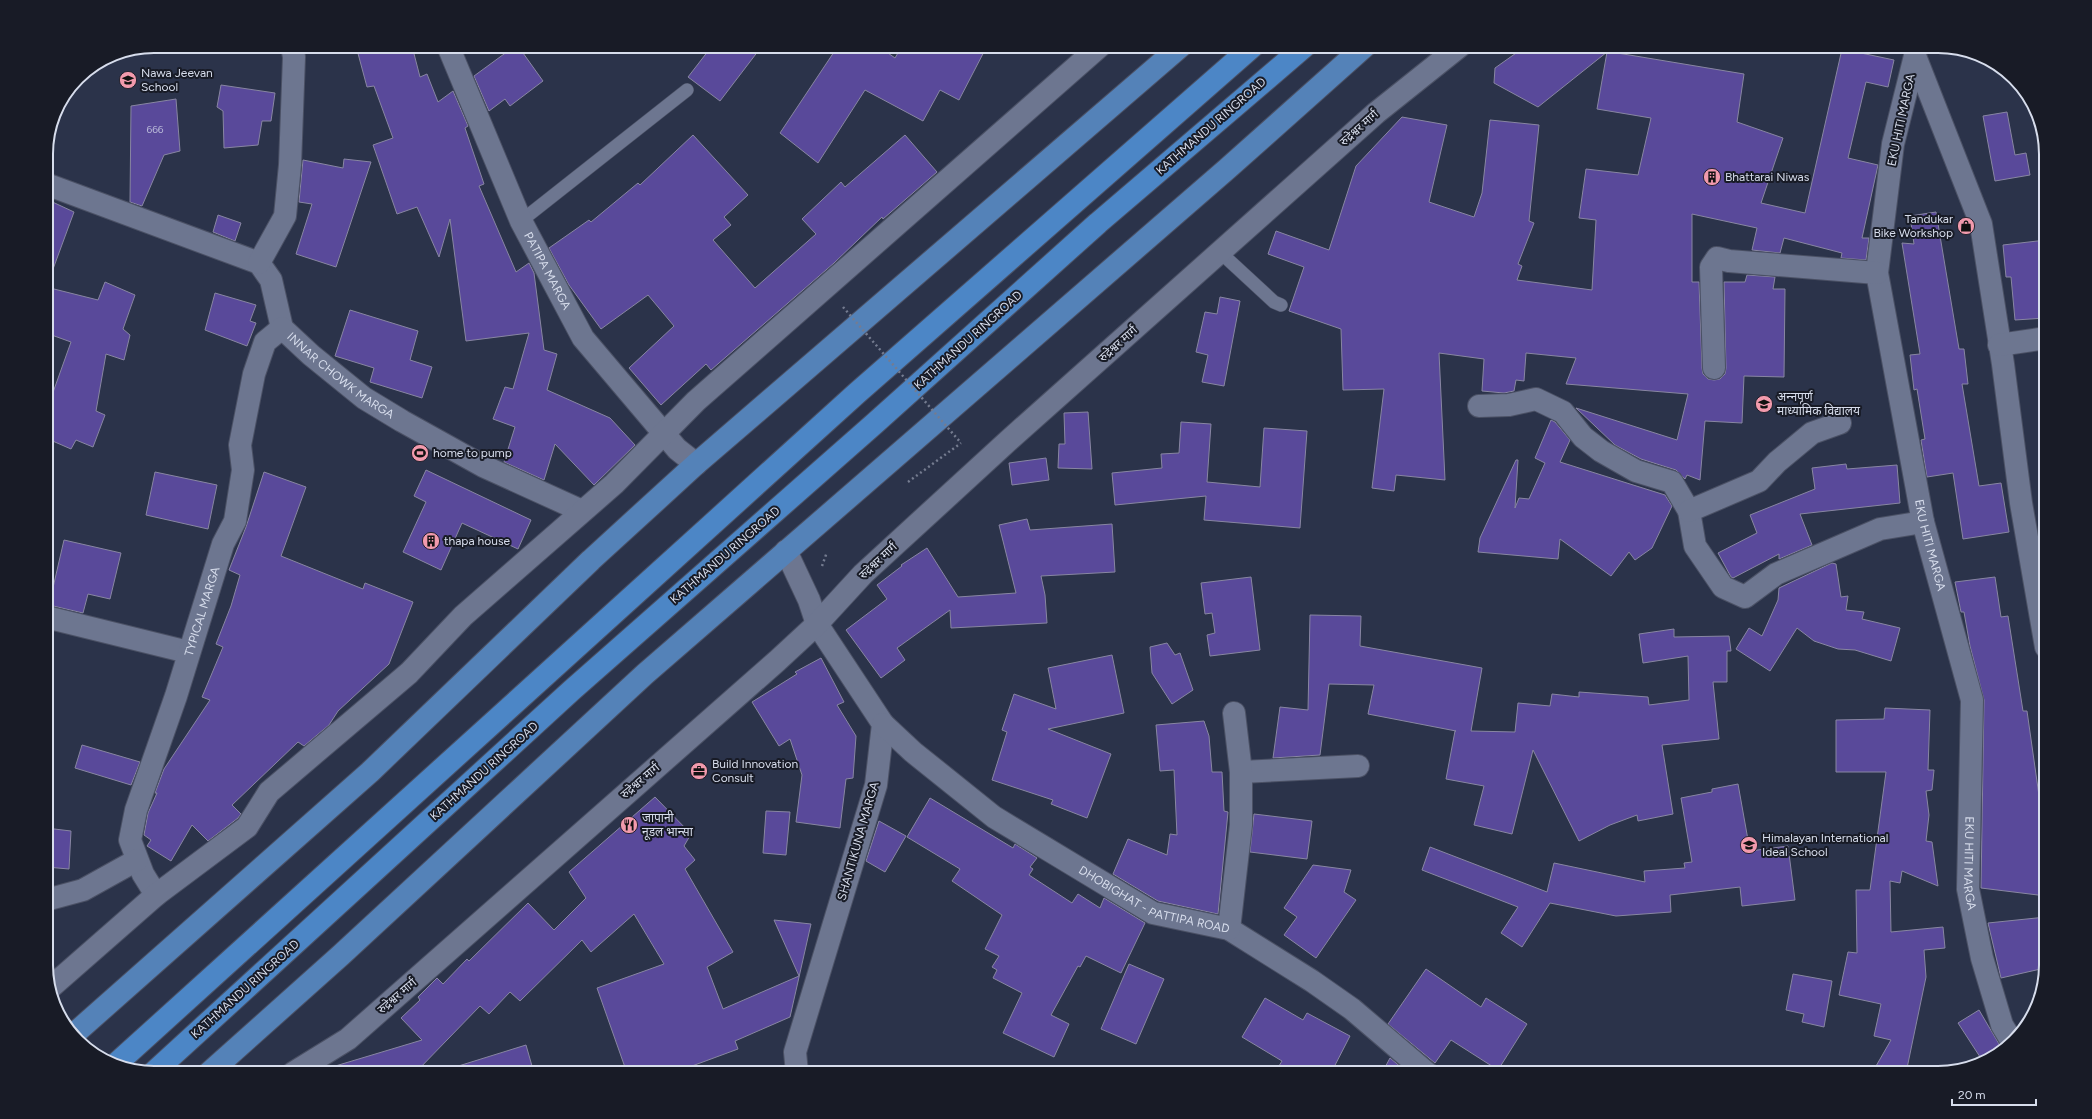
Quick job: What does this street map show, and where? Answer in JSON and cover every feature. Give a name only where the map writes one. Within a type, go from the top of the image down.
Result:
[{"type":"highway","points":[[120,1060],[857,393],[1246,53]]},
{"type":"highway","name":"KATHMANDU RINGROAD","points":[[161,1066],[572,690],[1104,218],[1297,53]]},
{"type":"main road","points":[[78,1031],[370,772],[585,566],[696,464],[1173,53]]},
{"type":"main road","points":[[217,1066],[341,955],[645,674],[1227,169],[1357,53]]},
{"type":"street","points":[[53,187],[259,263],[284,216],[290,165],[293,53]]},
{"type":"street","name":"PATIPA MARGA","points":[[451,53],[521,221],[583,338],[676,449],[696,464]]},
{"type":"street","points":[[55,984],[156,895],[247,827],[270,792],[409,673],[463,616],[614,484],[702,396],[1092,53]]},
{"type":"street","name":"रुद्रेश्वर मार्ग","points":[[304,1066],[348,1039],[817,624],[868,569],[1008,441],[1221,253],[1376,112],[1451,53]]},
{"type":"street","name":"EKU HITI MARGA","points":[[1915,53],[1893,144],[1877,273],[1923,522],[1972,700],[1968,890],[1982,958],[2002,1026],[2009,1036]]},
{"type":"street","points":[[1916,53],[1981,224],[2020,503],[2039,608]]},
{"type":"street","points":[[1714,368],[1711,267],[1718,258],[1729,261],[1877,273]]},
{"type":"street","name":"INNAR CHOWK MARGA","points":[[259,263],[271,280],[282,328],[310,355],[364,398],[483,466],[527,484],[582,511]]},
{"type":"street","name":"TYPICAL MARGA","points":[[156,895],[137,860],[130,840],[136,810],[176,696],[188,652],[223,544],[235,521],[243,470],[240,445],[254,374],[265,342],[282,328]]},
{"type":"street","points":[[1999,345],[2039,339]]},
{"type":"street","points":[[1479,406],[1509,405],[1536,399],[1563,412],[1583,436],[1601,451],[1636,471],[1672,482],[1689,511],[1695,546],[1723,587],[1745,597],[1776,574],[1880,529],[1923,522]]},
{"type":"street","points":[[1689,511],[1758,481],[1777,462],[1812,433],[1840,423]]},
{"type":"street","points":[[786,551],[809,600],[817,624],[883,724]]},
{"type":"street","points":[[53,619],[188,652]]},
{"type":"street","points":[[1229,929],[1241,825],[1241,772],[1234,713]]},
{"type":"street","name":"DHOBIGHAT - PATTIPA ROAD","points":[[883,724],[913,752],[994,817],[1153,913],[1229,929],[1312,981],[1352,1009],[1419,1066]]},
{"type":"street","name":"SHANTIKUNA MARGA","points":[[796,1066],[795,1052],[876,785],[883,724]]},
{"type":"street","points":[[1241,772],[1358,766]]},
{"type":"street","points":[[53,898],[83,890],[137,860]]},
{"type":"lane","points":[[521,221],[687,90]]},
{"type":"lane","points":[[1221,253],[1274,302],[1281,305]]},
{"type":"path","points":[[842,308],[961,443]]},
{"type":"building","points":[[358,53],[414,53],[420,77],[427,74],[438,102],[453,91],[468,126],[465,128],[484,184],[479,186],[516,272],[529,263],[534,273],[544,350],[557,354],[547,390],[610,418],[635,445],[594,485],[555,444],[544,480],[504,462],[515,427],[493,419],[505,387],[513,389],[529,333],[466,341],[450,219],[439,257],[417,207],[397,214],[373,145],[393,138],[374,86],[367,87]]},
{"type":"building","points":[[505,53],[523,53],[543,81],[510,106],[505,99],[489,111],[474,76]]},
{"type":"building","points":[[707,53],[757,53],[720,101],[688,77]]},
{"type":"building","points":[[833,53],[888,53],[895,58],[898,53],[983,53],[959,100],[940,90],[923,121],[865,90],[818,163],[780,133]]},
{"type":"building","points":[[1516,53],[1606,53],[1538,107],[1494,83],[1495,68]]},
{"type":"building","points":[[1607,53],[1617,53],[1744,74],[1737,122],[1783,138],[1761,203],[1805,213],[1841,53],[1861,53],[1894,60],[1888,87],[1866,82],[1848,158],[1878,165],[1862,238],[1869,238],[1866,260],[1841,258],[1842,253],[1784,238],[1780,253],[1752,250],[1757,228],[1692,214],[1692,282],[1699,282],[1702,368],[1703,374],[1708,379],[1720,379],[1725,374],[1726,368],[1724,282],[1745,282],[1747,275],[1775,277],[1773,289],[1785,289],[1784,377],[1744,376],[1742,423],[1705,421],[1700,480],[1687,475],[1685,479],[1676,470],[1641,459],[1615,445],[1576,408],[1677,440],[1688,394],[1566,384],[1576,358],[1526,353],[1524,381],[1516,380],[1514,391],[1504,393],[1482,391],[1484,359],[1439,353],[1445,480],[1396,475],[1394,491],[1372,488],[1384,389],[1343,390],[1341,329],[1289,311],[1304,267],[1268,254],[1276,231],[1329,250],[1356,166],[1402,117],[1447,125],[1429,202],[1474,217],[1482,193],[1490,120],[1539,125],[1529,221],[1534,223],[1518,264],[1522,266],[1517,280],[1592,290],[1596,220],[1579,218],[1586,169],[1638,175],[1651,118],[1597,109]]},
{"type":"building","points":[[221,85],[275,93],[271,121],[262,121],[258,145],[224,148],[223,111],[217,107]]},
{"type":"building","points":[[176,99],[180,151],[164,155],[142,206],[130,202],[131,106]]},
{"type":"building","points":[[2007,112],[2015,155],[2026,153],[2030,175],[1995,181],[1983,116]]},
{"type":"building","points":[[693,135],[748,195],[724,217],[731,225],[713,240],[755,288],[816,234],[802,219],[841,182],[845,187],[905,135],[937,172],[883,219],[882,217],[834,263],[711,370],[706,364],[661,405],[629,368],[674,326],[648,295],[601,329],[569,285],[549,248],[589,220],[591,222],[638,183],[640,185]]},
{"type":"building","points":[[344,159],[371,162],[336,267],[296,254],[312,204],[299,202],[303,160],[343,168]]},
{"type":"building","points":[[53,202],[74,212],[53,269]]},
{"type":"building","points":[[1936,212],[1959,349],[1964,349],[1968,384],[1962,384],[1979,486],[2001,483],[2009,532],[1963,539],[1953,473],[1927,477],[1921,440],[1925,439],[1917,389],[1914,390],[1910,355],[1920,354],[1902,243],[1914,244],[1910,216]]},
{"type":"building","points":[[218,215],[241,223],[235,241],[213,232]]},
{"type":"building","points":[[2039,241],[2039,318],[2015,320],[2011,277],[2006,277],[2003,245]]},
{"type":"building","points":[[105,282],[135,295],[123,329],[130,335],[124,360],[106,354],[96,411],[105,415],[93,447],[76,440],[71,449],[53,441],[53,392],[71,342],[53,336],[53,289],[98,300]]},
{"type":"building","points":[[215,293],[256,305],[250,321],[256,323],[247,346],[205,330]]},
{"type":"building","points":[[1220,297],[1240,301],[1224,386],[1202,382],[1208,355],[1196,352],[1205,312],[1217,314]]},
{"type":"building","points":[[350,310],[418,331],[410,360],[432,367],[422,398],[370,382],[374,368],[335,356]]},
{"type":"building","points":[[1088,412],[1092,469],[1058,468],[1059,444],[1065,444],[1064,413]]},
{"type":"building","points":[[1551,420],[1555,422],[1570,440],[1560,462],[1665,495],[1672,506],[1652,548],[1635,560],[1629,552],[1611,576],[1560,539],[1558,559],[1478,552],[1480,538],[1516,460],[1518,460],[1515,508],[1519,498],[1529,499],[1545,463],[1535,458]]},
{"type":"building","points":[[1181,422],[1211,424],[1207,482],[1260,487],[1264,428],[1307,431],[1300,528],[1204,520],[1206,496],[1115,505],[1112,473],[1162,468],[1161,454],[1179,453]]},
{"type":"building","points":[[1046,458],[1049,480],[1012,485],[1009,463]]},
{"type":"building","points":[[1846,464],[1847,469],[1897,465],[1900,503],[1800,514],[1812,545],[1779,559],[1779,554],[1733,578],[1731,577],[1718,553],[1757,533],[1750,515],[1815,489],[1812,468]]},
{"type":"building","points":[[426,470],[531,520],[518,549],[462,523],[441,570],[403,552],[426,502],[414,496]]},
{"type":"building","points":[[155,472],[217,485],[208,529],[146,515]]},
{"type":"building","points":[[264,472],[306,487],[281,556],[363,589],[365,583],[413,602],[389,664],[338,711],[329,725],[304,746],[298,742],[232,805],[241,814],[238,818],[208,841],[192,825],[171,861],[147,846],[151,840],[144,835],[148,813],[157,793],[155,793],[164,769],[210,700],[202,697],[223,647],[216,644],[231,606],[240,575],[229,570],[246,527]]},
{"type":"building","points":[[1027,519],[1030,530],[1112,524],[1115,572],[1041,576],[1045,595],[1047,623],[951,628],[950,610],[897,648],[905,660],[881,678],[846,630],[887,599],[877,585],[902,566],[901,565],[927,548],[958,597],[1016,593],[999,525]]},
{"type":"building","points":[[64,540],[121,553],[110,599],[88,594],[83,613],[53,606],[53,588]]},
{"type":"building","points":[[1832,563],[1836,564],[1841,597],[1848,596],[1846,610],[1864,612],[1862,619],[1900,628],[1891,661],[1855,650],[1838,649],[1814,641],[1797,628],[1770,671],[1736,649],[1749,628],[1762,636],[1778,600],[1779,588]]},
{"type":"building","points":[[1251,577],[1260,650],[1210,656],[1207,635],[1215,633],[1212,613],[1205,614],[1201,583]]},
{"type":"building","points":[[1995,577],[2001,617],[2008,616],[2023,711],[2027,711],[2039,796],[2039,895],[1981,888],[1984,700],[1970,646],[1964,612],[1961,612],[1955,582]]},
{"type":"building","points":[[1310,615],[1361,616],[1360,646],[1482,668],[1471,731],[1515,732],[1518,703],[1550,706],[1552,694],[1579,697],[1579,692],[1648,697],[1649,705],[1689,700],[1688,656],[1643,663],[1639,634],[1674,629],[1674,637],[1729,636],[1731,651],[1727,651],[1727,682],[1713,682],[1719,739],[1662,745],[1673,814],[1638,821],[1637,815],[1610,825],[1579,841],[1533,750],[1512,834],[1474,825],[1484,786],[1446,779],[1456,731],[1368,714],[1374,685],[1329,684],[1320,755],[1273,758],[1280,707],[1308,710]]},
{"type":"building","points":[[1167,643],[1175,655],[1180,653],[1193,690],[1172,704],[1152,673],[1150,647]]},
{"type":"building","points":[[1112,655],[1124,713],[1048,729],[1111,754],[1087,818],[1051,804],[1053,800],[992,780],[1007,732],[1002,730],[1014,694],[1056,709],[1048,668]]},
{"type":"building","points":[[821,658],[844,702],[837,705],[856,736],[853,778],[846,779],[840,828],[796,822],[802,775],[790,739],[779,746],[752,702],[797,674],[795,672]]},
{"type":"building","points":[[1885,708],[1930,710],[1928,770],[1934,770],[1932,790],[1926,791],[1929,815],[1926,841],[1932,842],[1938,886],[1902,871],[1900,883],[1890,881],[1891,932],[1943,927],[1945,948],[1924,950],[1926,977],[1907,1066],[1876,1066],[1891,1040],[1874,1036],[1881,1004],[1839,995],[1848,952],[1857,953],[1856,890],[1870,890],[1886,772],[1836,772],[1836,720],[1884,719]]},
{"type":"building","points":[[1204,721],[1209,736],[1212,772],[1222,772],[1224,811],[1228,812],[1218,914],[1158,901],[1113,874],[1128,839],[1167,855],[1170,834],[1177,835],[1174,770],[1160,771],[1156,725]]},
{"type":"building","points":[[82,745],[140,762],[131,785],[75,768]]},
{"type":"building","points":[[1738,784],[1750,851],[1788,846],[1795,900],[1742,906],[1740,887],[1670,895],[1671,912],[1616,916],[1550,903],[1522,947],[1501,933],[1518,907],[1422,870],[1430,847],[1547,892],[1554,863],[1645,882],[1644,871],[1685,868],[1684,863],[1692,862],[1681,798],[1712,792],[1712,789]]},
{"type":"building","points":[[655,797],[691,834],[684,846],[695,860],[685,869],[733,952],[707,967],[723,1009],[799,976],[774,920],[811,924],[790,1017],[735,1041],[738,1049],[692,1066],[625,1066],[597,988],[664,964],[634,914],[591,952],[582,940],[520,1001],[510,992],[489,1014],[480,1006],[422,1066],[335,1066],[422,1040],[401,1018],[420,1000],[418,997],[437,978],[443,984],[467,959],[469,961],[528,903],[554,930],[586,898],[569,872]]},
{"type":"building","points":[[930,798],[1013,848],[1015,844],[1037,858],[1030,867],[1033,869],[1029,875],[1072,903],[1078,894],[1100,908],[1104,898],[1145,923],[1121,973],[1086,956],[1080,967],[1078,966],[1051,1015],[1069,1024],[1054,1057],[1003,1033],[1022,993],[993,978],[997,970],[992,967],[999,956],[985,949],[1002,915],[952,881],[960,869],[907,837]]},
{"type":"building","points":[[766,811],[790,812],[786,855],[763,853]]},
{"type":"building","points":[[1254,814],[1312,821],[1307,859],[1250,852]]},
{"type":"building","points":[[879,821],[906,836],[885,872],[866,861]]},
{"type":"building","points":[[53,829],[71,831],[69,869],[53,868]]},
{"type":"building","points":[[1313,865],[1351,870],[1344,892],[1356,900],[1316,958],[1284,935],[1297,917],[1284,908]]},
{"type":"building","points":[[2039,918],[2039,969],[2001,978],[1988,923]]},
{"type":"building","points":[[1129,964],[1164,979],[1136,1044],[1101,1029]]},
{"type":"building","points":[[1426,969],[1481,1007],[1486,998],[1527,1024],[1501,1066],[1492,1066],[1451,1040],[1435,1063],[1388,1024]]},
{"type":"building","points":[[1793,974],[1832,981],[1824,1027],[1802,1022],[1804,1014],[1786,1010]]},
{"type":"building","points":[[1265,998],[1303,1020],[1307,1013],[1350,1036],[1335,1066],[1279,1066],[1282,1061],[1242,1037]]},
{"type":"building","points":[[1979,1010],[1999,1045],[1980,1057],[1958,1023]]},
{"type":"building","points":[[526,1045],[532,1066],[458,1066]]},
{"type":"building","points":[[1390,1058],[1400,1066],[1386,1066]]},
{"type":"place","name":"Nawa Jeevan School","points":[[128,80]]},
{"type":"place","name":"Bhattarai Niwas","points":[[1712,177]]},
{"type":"place","name":"Tandukar Bike Workshop","points":[[1966,226]]},
{"type":"place","name":"अन्‍नपूर्ण माध्यामिक विद्यालय","points":[[1764,404]]},
{"type":"place","name":"home to pump","points":[[420,453]]},
{"type":"place","name":"thapa house","points":[[431,541]]},
{"type":"place","name":"Build Innovation Consult","points":[[699,771]]},
{"type":"place","name":"जापानी नूडल भान्सा","points":[[629,825]]},
{"type":"place","name":"Himalayan International Ideal School","points":[[1749,845]]}]
